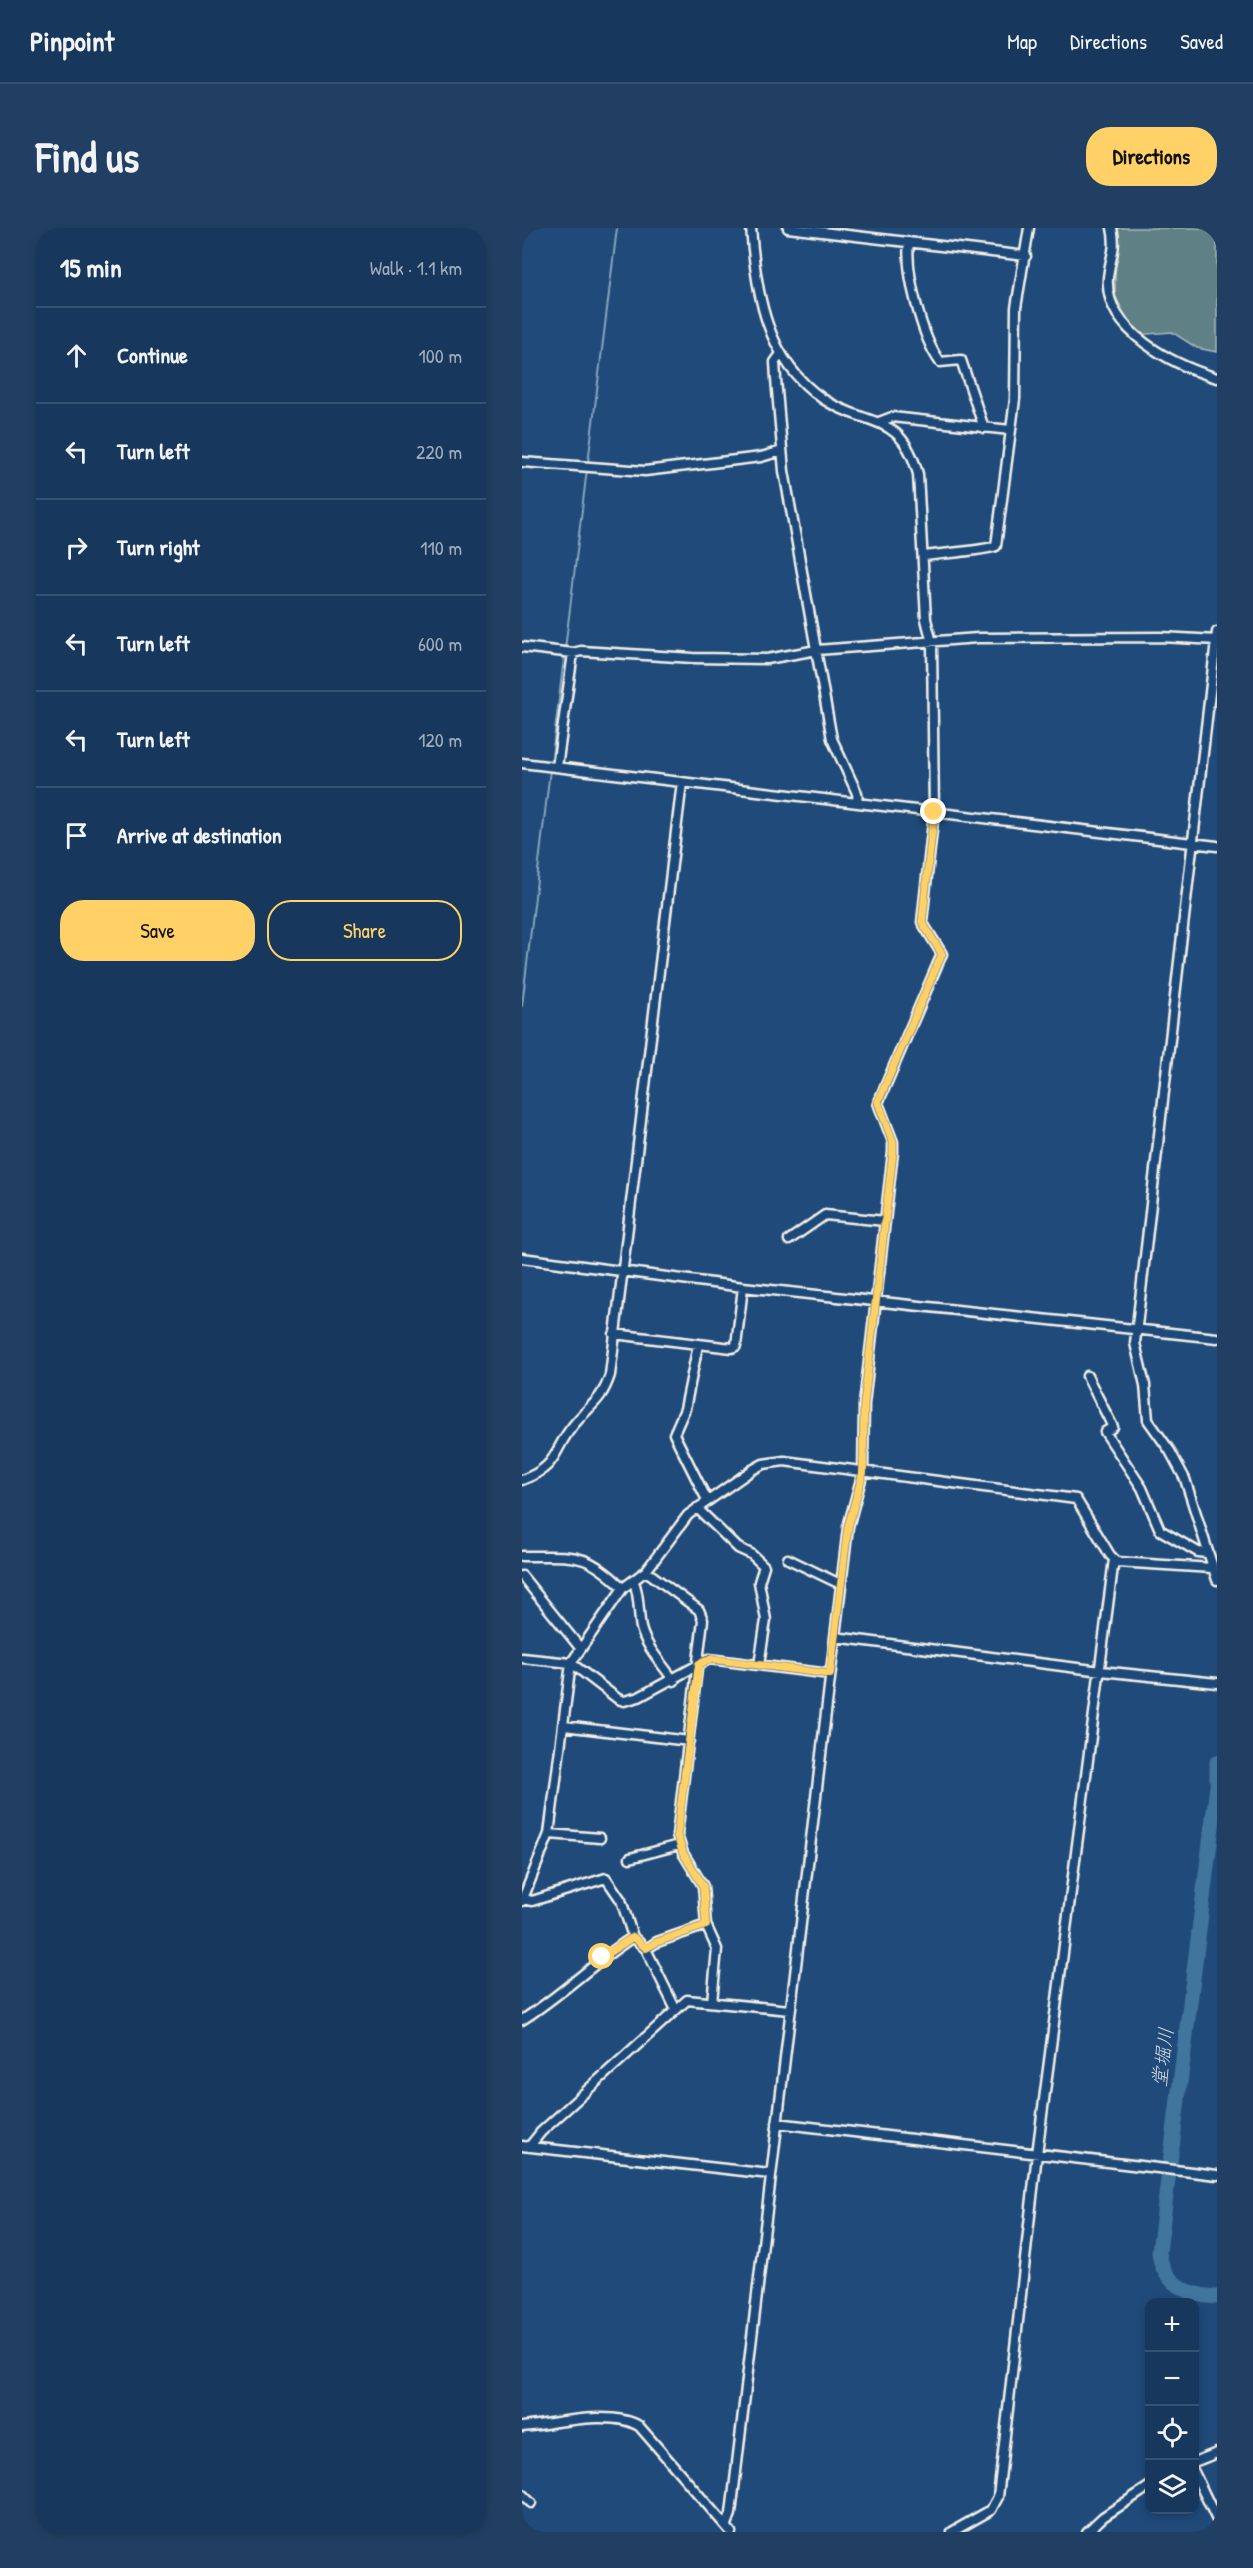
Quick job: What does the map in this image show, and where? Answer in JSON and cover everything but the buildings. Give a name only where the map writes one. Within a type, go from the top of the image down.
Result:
[{"type":"street","points":[[729,2529],[841,1582],[848,1527],[863,1473],[864,1404],[893,1142],[878,1102],[942,954],[922,922],[934,812],[932,643],[926,619],[918,474],[912,452],[904,440],[879,422],[847,411],[824,399],[804,383],[780,355],[765,313],[751,228]]},
{"type":"street","points":[[788,228],[1026,256]]},
{"type":"street","points":[[924,556],[966,549],[991,549],[996,546],[1015,399],[1016,308],[1029,228]]},
{"type":"street","points":[[1112,228],[1116,243],[1108,278],[1111,304],[1129,328],[1142,339],[1189,369],[1217,378]]},
{"type":"street","points":[[909,242],[908,264],[930,341],[940,362],[961,360],[984,428]]},
{"type":"street","points":[[780,355],[776,362],[776,379],[782,452],[832,739],[857,793],[858,803]]},
{"type":"street","points":[[879,422],[892,417],[1010,430]]},
{"type":"street","points":[[522,462],[645,471],[761,457],[782,452]]},
{"type":"street","points":[[522,646],[568,652],[767,659],[817,650],[978,638],[1217,637],[1136,1328],[1136,1350],[1145,1384],[1144,1400],[1149,1420],[1185,1479],[1206,1553],[1217,1580]]},
{"type":"street","points":[[557,767],[568,652]]},
{"type":"street","points":[[522,763],[1217,846]]},
{"type":"street","points":[[522,1480],[553,1461],[570,1429],[604,1394],[610,1375],[681,782]]},
{"type":"street","points":[[789,1240],[825,1215],[885,1221]]},
{"type":"street","points":[[522,1258],[743,1287],[1217,1338]]},
{"type":"street","points":[[614,1334],[698,1345],[736,1346],[743,1287]]},
{"type":"street","points":[[698,1345],[685,1409],[674,1434],[707,1500]]},
{"type":"street","points":[[1087,1376],[1113,1427],[1105,1432],[1142,1488],[1160,1530],[1198,1552],[1206,1553]]},
{"type":"street","points":[[676,2010],[646,1948],[633,1937],[621,1900],[606,1878],[532,1900],[522,1900],[549,1834],[571,1663],[623,1588],[646,1572],[680,1523],[697,1508],[752,1470],[774,1462],[1076,1499],[1113,1559],[1124,1564],[1212,1568]]},
{"type":"street","points":[[697,1508],[738,1548],[751,1554],[764,1566],[759,1582],[766,1620],[759,1665]]},
{"type":"street","points":[[522,1556],[574,1557],[592,1561],[623,1588]]},
{"type":"street","points":[[788,1559],[841,1582]]},
{"type":"street","points":[[952,2532],[964,2529],[991,2510],[998,2497],[1037,2154],[1101,1671],[1113,1559]]},
{"type":"street","points":[[646,1572],[699,1610],[704,1620],[677,1831],[679,1845],[703,1886],[706,1925],[717,1949],[712,2002]]},
{"type":"street","points":[[522,1576],[581,1649]]},
{"type":"street","points":[[634,1582],[639,1593],[644,1634],[674,1681]]},
{"type":"street","points":[[835,1637],[1101,1671],[1217,1683]]},
{"type":"street","points":[[522,1658],[571,1663],[624,1701],[639,1698],[712,1659],[830,1674]]},
{"type":"street","points":[[564,1726],[689,1741]]},
{"type":"street","points":[[549,1834],[600,1838]]},
{"type":"street","points":[[630,1858],[679,1845]]},
{"type":"street","points":[[646,1948],[706,1925]]},
{"type":"street","points":[[522,2020],[575,1983],[610,1951],[633,1937]]},
{"type":"street","points":[[525,2146],[687,2000],[790,2010]]},
{"type":"street","points":[[777,2123],[1217,2175]]},
{"type":"street","points":[[525,2146],[770,2174]]},
{"type":"street","points":[[522,2427],[603,2419],[630,2421],[639,2426],[729,2529]]},
{"type":"street","points":[[1199,2460],[1217,2453]]},
{"type":"street","points":[[1199,2482],[1217,2520]]},
{"type":"street","points":[[1087,2532],[1103,2517],[1145,2489]]},
{"type":"street","points":[[522,2494],[531,2503]]},
{"type":"green space","points":[[1116,228],[1217,228],[1217,352],[1197,348],[1172,332],[1136,335],[1115,296]]},
{"type":"waterway","points":[[588,463],[617,228]]},
{"type":"waterway","points":[[551,764],[587,469]]},
{"type":"waterway","points":[[522,1006],[550,770]]},
{"type":"waterway","name":"堂堀川","points":[[1217,1762],[1217,1781]]},
{"type":"waterway","name":"堂堀川","points":[[1217,1786],[1159,2252],[1165,2272],[1178,2286],[1196,2294],[1217,2297]]},
{"type":"route","points":[[602,1957],[633,1937],[646,1948],[706,1925],[703,1886],[677,1840],[699,1664],[712,1659],[830,1674],[848,1527],[863,1473],[864,1404],[893,1152],[893,1142],[878,1102],[942,954],[935,939],[922,922],[934,812]]}]
